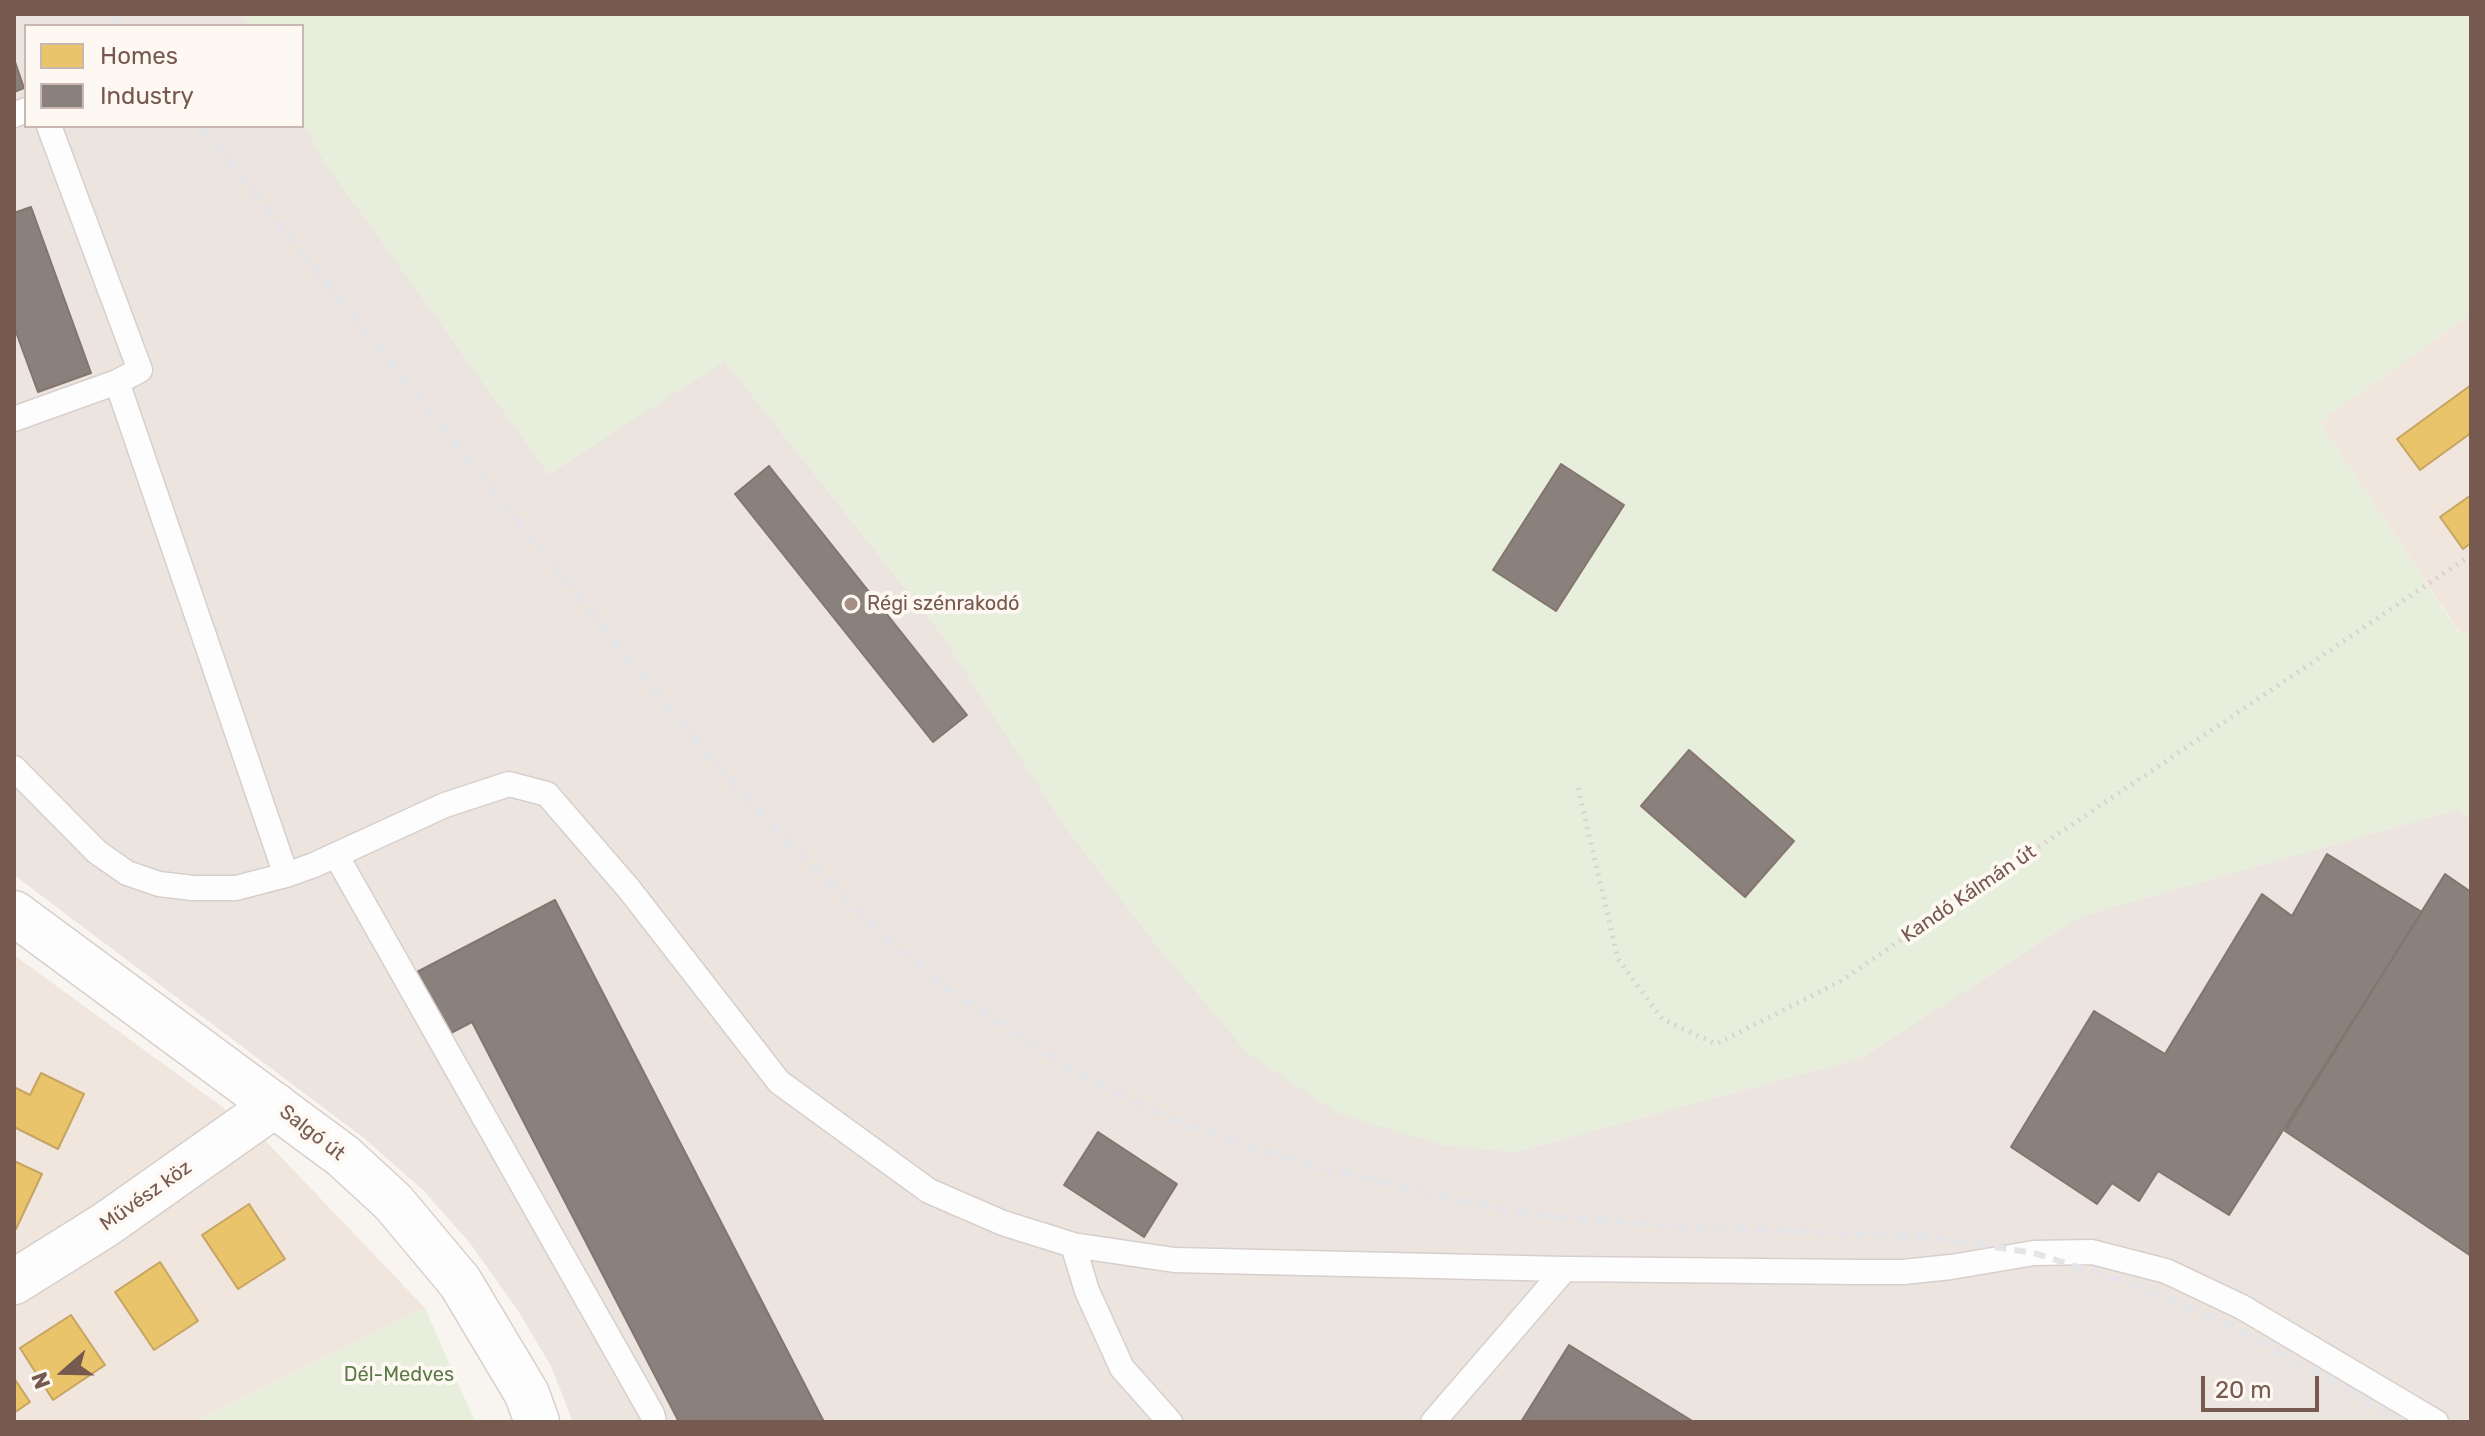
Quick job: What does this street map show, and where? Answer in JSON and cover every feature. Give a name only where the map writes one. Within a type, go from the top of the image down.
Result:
[{"type":"main road","name":"Salgó út","points":[[14,913],[343,1156],[393,1202],[460,1282],[527,1394],[537,1422]]},
{"type":"main road","name":"Művész köz","points":[[14,1282],[105,1225],[275,1105]]},
{"type":"lane","points":[[14,419],[117,382],[140,370],[50,128]]},
{"type":"lane","points":[[117,382],[286,875]]},
{"type":"lane","points":[[14,768],[97,852],[127,873],[159,884],[193,888],[236,888],[286,875],[445,805],[509,784],[547,794],[629,889],[779,1082],[929,1191],[1003,1223],[1073,1245],[1174,1260],[1565,1269],[1903,1272],[2034,1253],[2092,1252],[2166,1271],[2242,1307],[2436,1422]]},
{"type":"lane","points":[[336,855],[654,1422]]},
{"type":"lane","points":[[1073,1245],[1087,1291],[1122,1368],[1170,1422]]},
{"type":"lane","points":[[1433,1422],[1565,1269]]},
{"type":"path","name":"Kandó Kálmán út","points":[[1578,788],[1618,959],[1662,1019],[1716,1044],[1839,982],[2471,555]]},
{"type":"shaded area","points":[[14,14],[240,14],[247,24],[24,24],[24,128],[304,128],[304,125],[326,164],[549,474],[724,360],[940,632],[1066,828],[1162,952],[1439,1144],[1515,1152],[1861,1058],[2081,916],[2456,810],[2471,818],[2471,1422],[573,1422],[551,1366],[517,1309],[470,1243],[424,1191],[364,1138],[14,875]]},
{"type":"shaded area","points":[[2471,314],[2471,627],[2461,634],[2319,422]]},
{"type":"shaded area","points":[[14,955],[258,1133],[425,1308],[196,1422],[14,1422]]},
{"type":"green space","points":[[240,14],[2471,14],[2471,314],[2320,422],[2460,634],[2471,627],[2471,818],[2456,810],[2081,916],[1861,1058],[1514,1152],[1439,1144],[1339,1114],[1247,1053],[1162,952],[1066,828],[940,632],[725,361],[549,474],[326,164],[304,125],[304,24],[247,24]]},
{"type":"green space","name":"Dél-Medves","points":[[425,1308],[475,1422],[196,1422],[217,1412]]},
{"type":"building: Homes","points":[[2471,385],[2471,433],[2420,470],[2397,439]]},
{"type":"building: Homes","points":[[2471,495],[2471,543],[2463,549],[2440,517]]},
{"type":"building: Homes","points":[[41,1073],[84,1094],[58,1149],[14,1127],[14,1087],[30,1095]]},
{"type":"building: Homes","points":[[14,1161],[42,1174],[16,1229],[14,1228]]},
{"type":"building: Homes","points":[[249,1204],[285,1259],[238,1289],[202,1235]]},
{"type":"building: Homes","points":[[160,1262],[198,1321],[154,1350],[115,1292]]},
{"type":"building: Homes","points":[[71,1315],[105,1365],[53,1400],[20,1348]]},
{"type":"building: Homes","points":[[14,1378],[30,1402],[14,1413]]},
{"type":"building: Industry","points":[[14,59],[24,88],[14,92]]},
{"type":"building: Industry","points":[[31,207],[91,373],[38,392],[14,333],[14,213]]},
{"type":"building: Industry","points":[[1561,464],[1624,505],[1556,611],[1493,570]]},
{"type":"building: Industry","name":"Régi szénrakodó","points":[[769,466],[967,715],[933,742],[735,494]]},
{"type":"building: Industry","points":[[1689,750],[1794,841],[1745,897],[1641,806]]},
{"type":"building: Industry","points":[[2327,854],[2422,912],[2229,1215],[2158,1171],[2139,1201],[2112,1183],[2097,1204],[2011,1147],[2094,1011],[2165,1054],[2262,894],[2292,916]]},
{"type":"building: Industry","points":[[2445,874],[2471,892],[2471,1256],[2285,1131]]},
{"type":"building: Industry","points":[[555,900],[824,1422],[679,1422],[472,1022],[449,1034],[417,972]]},
{"type":"building: Industry","points":[[1098,1132],[1177,1184],[1144,1237],[1064,1185]]},
{"type":"building: Industry","points":[[1569,1345],[1694,1422],[1521,1422]]},
{"type":"railway","points":[[113,14],[120,24]]},
{"type":"railway","points":[[203,128],[626,656],[720,769],[782,836],[884,935],[943,986],[1082,1076],[1180,1123],[1299,1162],[1457,1200],[1536,1215],[1688,1227],[1928,1237],[2034,1253],[2126,1282],[2223,1322],[2405,1422]]},
{"type":"place","name":"Régi szénrakodó","points":[[851,604]]}]
